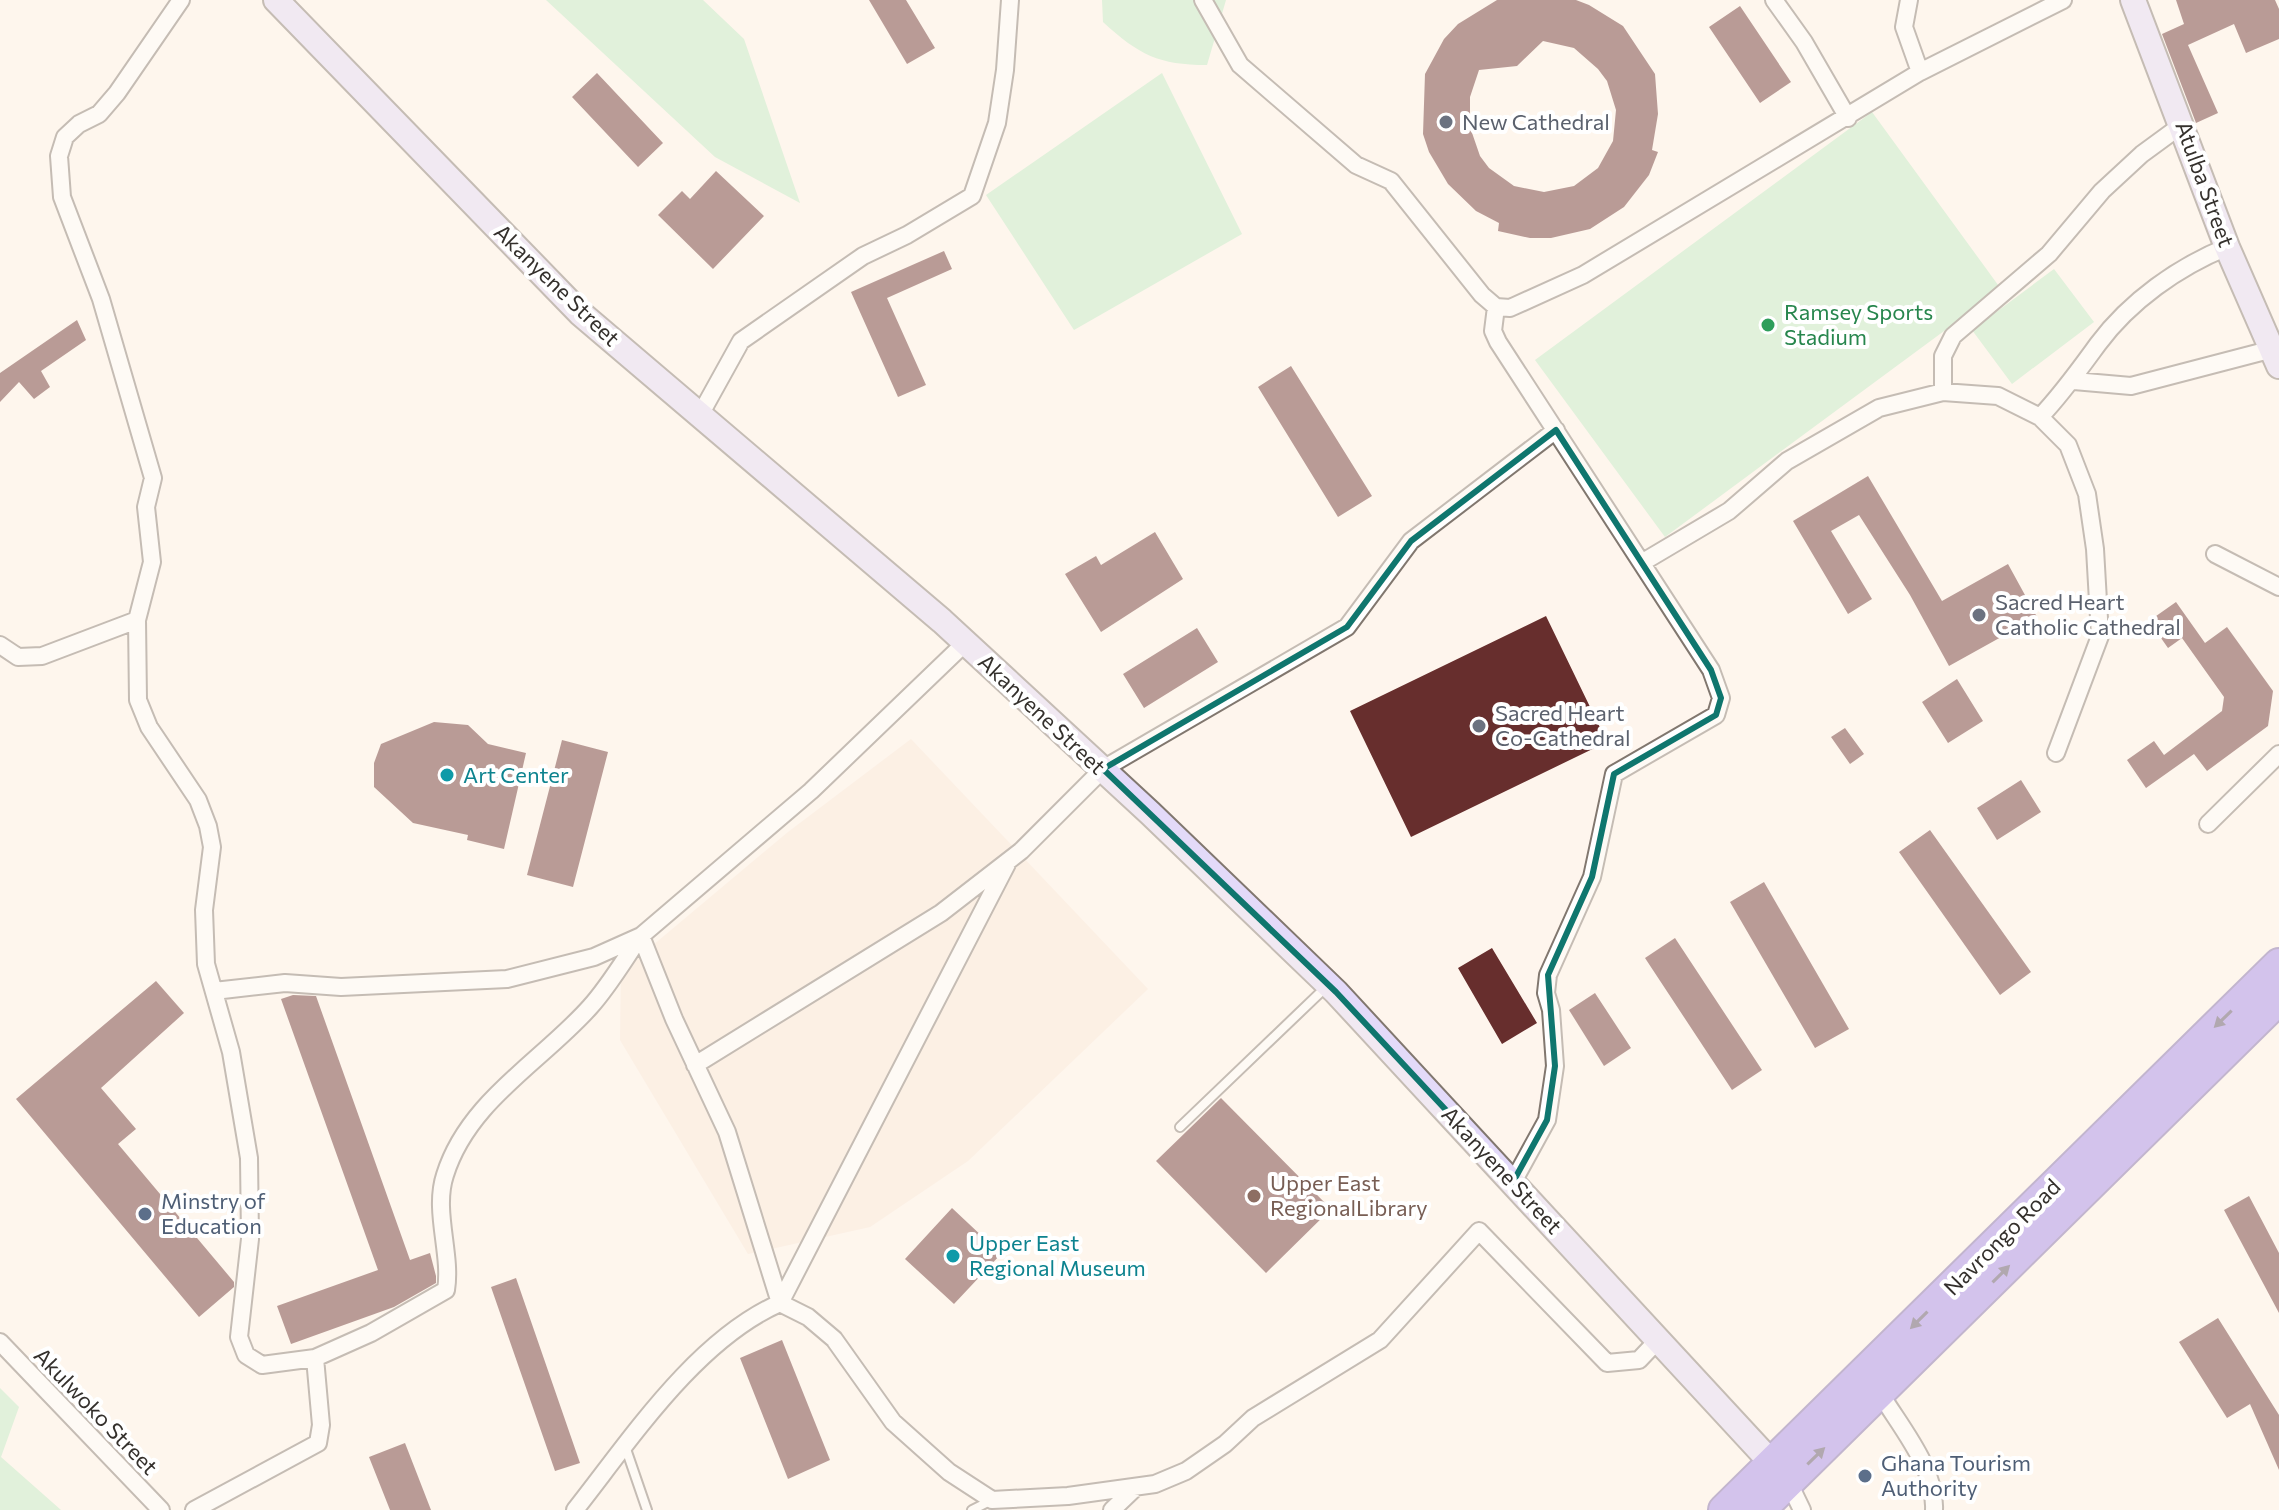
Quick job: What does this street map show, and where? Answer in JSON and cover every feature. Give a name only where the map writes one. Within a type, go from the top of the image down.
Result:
[{"type":"highway","name":"Navrongo Road","points":[[1724,1510],[1788,1486],[2279,964]]},
{"type":"highway","name":"Navrongo Road","points":[[1760,1510],[1788,1486],[2279,999]]},
{"type":"street","points":[[181,0],[117,93],[99,114],[79,124],[65,137],[59,156],[62,197],[101,299],[153,478],[146,507],[152,562],[137,620],[138,700],[149,727],[192,790],[208,826],[212,847],[203,938],[231,1052],[249,1158],[250,1239],[239,1337],[246,1355],[262,1365],[315,1358],[371,1333],[446,1290],[449,1272],[444,1233],[444,1178],[468,1124],[591,1006],[641,936],[811,791],[965,643]]},
{"type":"street","name":"Akanyene Street","points":[[276,0],[580,313],[965,643],[1103,769],[1329,985],[1658,1340],[1788,1486]]},
{"type":"street","points":[[700,415],[741,341],[863,256],[907,235],[972,196],[997,123],[1010,0]]},
{"type":"street","points":[[1203,0],[1240,65],[1356,165],[1391,181],[1482,295],[1496,307],[1510,308],[1583,275],[1920,72],[2058,1]]},
{"type":"street","points":[[1774,0],[1804,42],[1848,118]]},
{"type":"street","points":[[1909,0],[1904,27],[1920,72]]},
{"type":"street","name":"Atulba Street","points":[[2133,0],[2183,124],[2227,247],[2274,358]]},
{"type":"street","points":[[1943,392],[1943,356],[1953,336],[2049,254],[2102,191],[2142,154],[2183,124]]},
{"type":"street","points":[[2040,417],[2074,381],[2100,342],[2147,295],[2189,262],[2227,247]]},
{"type":"street","points":[[1496,307],[1493,331],[1498,342],[1711,670],[1721,698],[1716,715],[1614,774],[1592,877],[1548,975],[1546,993],[1551,1010],[1555,1066],[1547,1120],[1513,1182]]},
{"type":"street","points":[[2074,381],[2131,386],[2274,358]]},
{"type":"street","points":[[1643,562],[1729,511],[1787,461],[1879,408],[1943,392],[1998,396],[2040,417],[2068,445],[2087,494],[2096,563],[2100,636],[2056,753]]},
{"type":"street","points":[[695,1065],[941,913],[1010,860],[1103,769],[1347,627],[1411,541],[1556,430]]},
{"type":"street","points":[[2215,554],[2279,587]]},
{"type":"street","points":[[0,645],[18,657],[42,656],[137,620]]},
{"type":"street","points":[[2208,824],[2279,754]]},
{"type":"street","points":[[575,1510],[689,1372],[728,1334],[752,1316],[780,1303],[1010,860]]},
{"type":"street","points":[[214,991],[285,983],[341,987],[507,979],[594,957],[641,936]]},
{"type":"street","points":[[641,936],[727,1132],[780,1303],[808,1317],[834,1339],[893,1422],[949,1472],[996,1505],[1155,1484],[1186,1471],[1225,1444],[1253,1418],[1380,1340],[1479,1231],[1607,1363],[1639,1360],[1658,1340]]},
{"type":"street","name":"Akulwoko Street","points":[[0,1342],[161,1510]]},
{"type":"street","points":[[194,1510],[318,1443],[321,1425],[315,1358]]},
{"type":"street","points":[[1880,1393],[1929,1474],[1935,1495],[1934,1510]]},
{"type":"street","points":[[1112,1510],[1136,1487]]},
{"type":"lane","points":[[1180,1127],[1329,985]]},
{"type":"lane","points":[[625,1446],[647,1510]]},
{"type":"lane","points":[[972,1510],[996,1505]]},
{"type":"highlighted area","points":[[1556,430],[1711,670],[1721,698],[1716,715],[1614,774],[1592,877],[1548,975],[1555,1066],[1547,1120],[1513,1182],[1336,992],[1103,769],[1347,627],[1411,541]]},
{"type":"shaded area","points":[[911,739],[1148,989],[968,1161],[870,1227],[748,1254],[620,1040],[621,972],[788,832]]},
{"type":"green space","points":[[546,0],[703,0],[744,39],[800,203],[715,157]]},
{"type":"green space","points":[[1102,0],[1226,0],[1207,65],[1190,65],[1150,56],[1128,43],[1103,22]]},
{"type":"green space","points":[[1162,73],[1242,234],[1074,330],[986,195]]},
{"type":"green space","name":"Ramsey Sports Stadium","points":[[1872,112],[2001,289],[1665,537],[1535,360]]},
{"type":"green space","points":[[2054,269],[2094,322],[2012,384],[1972,330]]},
{"type":"green space","points":[[0,1388],[19,1407],[1,1457],[61,1510],[0,1510]]},
{"type":"building","points":[[869,0],[906,0],[935,48],[907,64]]},
{"type":"building","name":"New Cathedral","points":[[1497,0],[1576,0],[1623,26],[1655,74],[1658,114],[1652,150],[1658,152],[1649,175],[1624,207],[1590,229],[1551,238],[1530,238],[1498,231],[1499,223],[1476,211],[1448,184],[1429,152],[1423,134],[1425,74],[1444,39],[1458,24]],"holes":[[[1543,41],[1574,48],[1607,81],[1616,110],[1613,141],[1598,168],[1574,186],[1544,192],[1514,186],[1489,168],[1480,156],[1470,127],[1470,97],[1479,70],[1517,66]]]},
{"type":"building","points":[[2176,0],[2275,0],[2279,9],[2279,39],[2246,53],[2234,24],[2188,45],[2218,113],[2196,123],[2162,34],[2184,24]]},
{"type":"building","points":[[1740,6],[1791,82],[1760,103],[1709,27]]},
{"type":"building","points":[[597,73],[663,143],[638,167],[572,97]]},
{"type":"building","points":[[716,171],[764,216],[713,269],[658,215],[682,191],[690,199]]},
{"type":"building","points":[[944,251],[952,269],[887,298],[926,385],[898,397],[851,292]]},
{"type":"building","points":[[77,320],[86,340],[41,371],[50,387],[34,399],[19,382],[0,402],[0,373]]},
{"type":"building","points":[[1291,366],[1372,496],[1338,517],[1258,387]]},
{"type":"building","points":[[1868,476],[1942,601],[2008,564],[2037,617],[1949,666],[1910,595],[1859,515],[1831,531],[1872,599],[1848,614],[1793,521]]},
{"type":"building","points":[[1155,532],[1183,579],[1101,632],[1065,574],[1096,556],[1101,565]]},
{"type":"building","points":[[2176,602],[2205,643],[2227,627],[2273,691],[2268,726],[2207,771],[2194,754],[2146,788],[2127,760],[2154,741],[2164,755],[2222,711],[2224,697],[2182,638],[2168,648],[2149,621]]},
{"type":"building","name":"Sacred Heart Co-Cathedral","points":[[1546,616],[1607,742],[1411,837],[1350,711]]},
{"type":"building","points":[[1197,628],[1218,662],[1144,708],[1123,674]]},
{"type":"building","points":[[1957,679],[1983,721],[1948,743],[1922,702]]},
{"type":"building","name":"Art Center","points":[[434,722],[468,725],[488,744],[526,753],[504,849],[467,840],[468,835],[413,823],[374,787],[374,763],[381,744]]},
{"type":"building","points":[[1845,728],[1864,754],[1850,764],[1831,737]]},
{"type":"building","points":[[562,740],[608,752],[573,887],[527,875]]},
{"type":"building","points":[[2021,780],[2041,812],[1997,840],[1977,808]]},
{"type":"building","points":[[1930,830],[2031,972],[2000,995],[1899,852]]},
{"type":"building","points":[[1764,882],[1849,1029],[1815,1048],[1730,902]]},
{"type":"building","points":[[1675,938],[1762,1070],[1732,1090],[1645,958]]},
{"type":"building","points":[[1492,948],[1537,1023],[1502,1044],[1458,968]]},
{"type":"building","name":"Minstry of Education","points":[[156,981],[184,1013],[101,1088],[136,1129],[118,1144],[234,1282],[234,1287],[199,1317],[16,1099]]},
{"type":"building","points":[[1595,993],[1631,1048],[1604,1066],[1569,1010]]},
{"type":"building","points":[[293,995],[316,996],[410,1260],[430,1253],[436,1283],[394,1307],[291,1344],[277,1306],[378,1270],[281,999]]},
{"type":"building","name":"Upper East RegionalLibrary","points":[[1221,1098],[1331,1209],[1266,1273],[1156,1161]]},
{"type":"building","points":[[2249,1196],[2279,1253],[2279,1313],[2224,1210]]},
{"type":"building","name":"Upper East Regional Museum","points":[[952,1208],[1001,1254],[954,1304],[905,1259]]},
{"type":"building","points":[[516,1278],[580,1463],[555,1471],[491,1287]]},
{"type":"building","points":[[2218,1318],[2279,1415],[2279,1470],[2250,1404],[2227,1418],[2179,1342]]},
{"type":"building","points":[[782,1340],[830,1460],[788,1479],[740,1358]]},
{"type":"building","points":[[405,1443],[431,1510],[390,1510],[369,1457]]},
{"type":"place","name":"New Cathedral","points":[[1446,122]]},
{"type":"place","name":"Ramsey Sports Stadium","points":[[1768,325]]},
{"type":"place","name":"Sacred Heart Catholic Cathedral","points":[[1979,615]]},
{"type":"place","name":"Sacred Heart Co-Cathedral","points":[[1479,726]]},
{"type":"place","name":"Art Center","points":[[447,775]]},
{"type":"place","name":"Upper East RegionalLibrary","points":[[1254,1196]]},
{"type":"place","name":"Minstry of Education","points":[[145,1214]]},
{"type":"place","name":"Upper East Regional Museum","points":[[953,1256]]},
{"type":"place","name":"Ghana Tourism Authority","points":[[1865,1476]]}]
